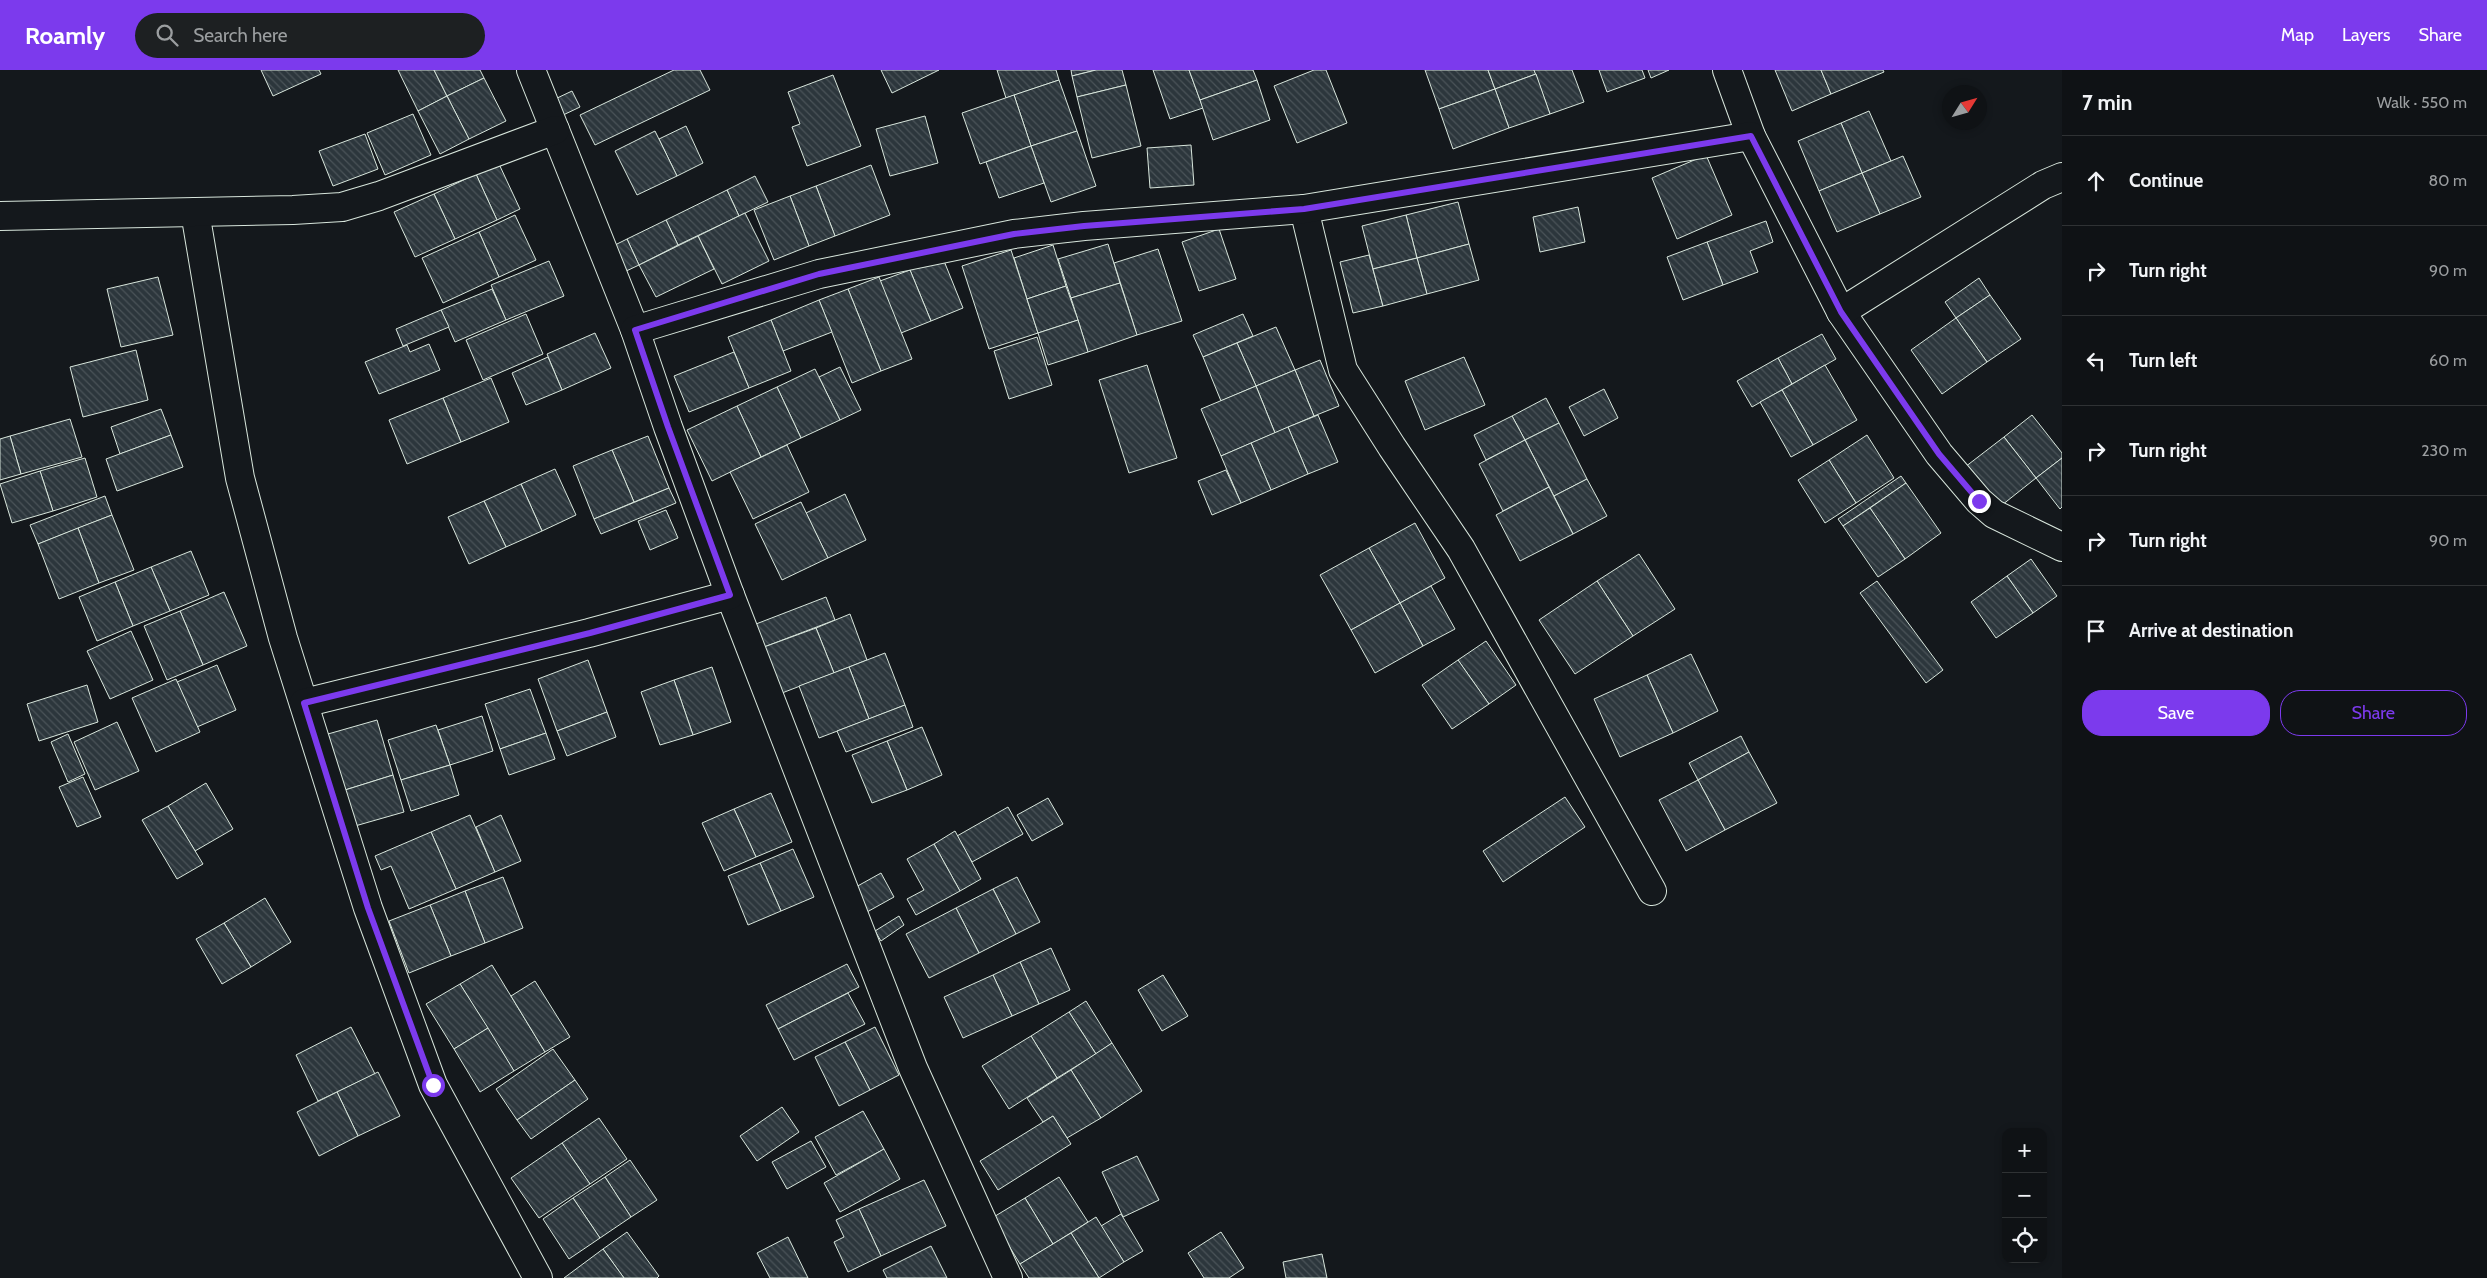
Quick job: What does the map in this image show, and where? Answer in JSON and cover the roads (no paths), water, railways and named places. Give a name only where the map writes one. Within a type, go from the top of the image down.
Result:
[{"type":"street","points":[[531,70],[635,330],[668,427],[730,595],[913,1068],[1008,1278]]},
{"type":"street","points":[[1727,70],[1751,136],[1841,312],[1939,454],[1979,501],[2003,520],[2047,538],[2062,547]]},
{"type":"street","points":[[0,216],[342,207],[379,196],[555,130]]},
{"type":"street","points":[[635,330],[819,274],[1014,234],[1084,226],[1304,209],[1751,136]]},
{"type":"street","points":[[1841,312],[2043,185],[2062,177]]},
{"type":"street","points":[[1304,209],[1343,370],[1461,549],[1652,891]]},
{"type":"street","points":[[195,212],[240,478],[283,638],[368,908],[433,1085],[538,1278]]},
{"type":"street","points":[[304,703],[590,633],[730,595]]}]
